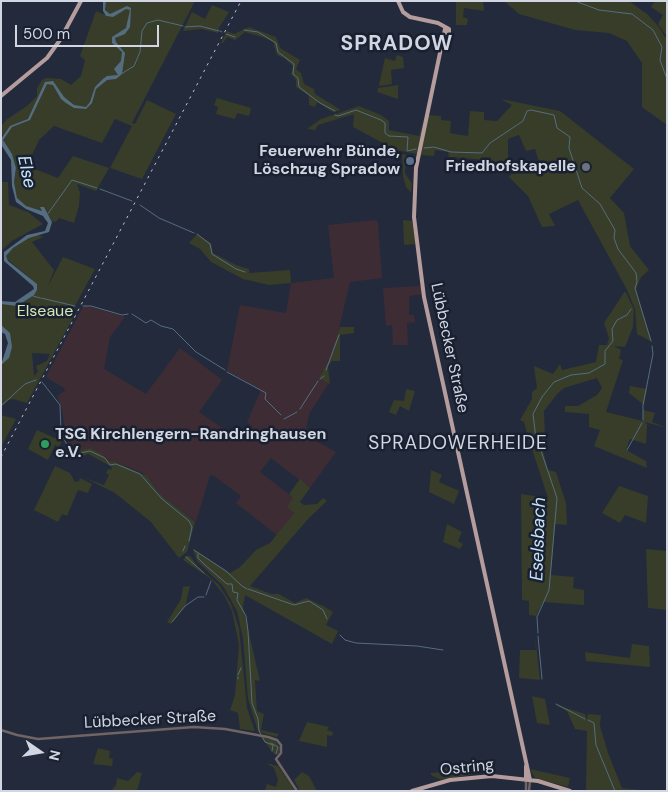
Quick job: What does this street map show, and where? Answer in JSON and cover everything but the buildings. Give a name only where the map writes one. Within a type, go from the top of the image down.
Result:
[{"type":"main road","points":[[1,96],[27,77],[47,58],[60,40],[81,1]]},
{"type":"main road","name":"Lübbecker Straße","points":[[398,1],[403,12],[410,17],[438,23],[446,31],[416,168],[414,217],[424,297],[519,725],[528,779]]},
{"type":"main road","name":"Ostring","points":[[412,791],[466,777],[497,776],[528,779],[570,791]]},
{"type":"street","name":"Lübbecker Straße","points":[[1,730],[38,739],[194,727],[256,734],[277,740],[281,745],[281,753],[276,759],[297,791]]},
{"type":"street","points":[[528,779],[528,791]]},
{"type":"shaded area","points":[[376,220],[378,223],[382,278],[350,282],[334,350],[319,378],[329,383],[309,414],[305,435],[336,452],[310,488],[271,458],[260,472],[294,498],[294,513],[277,535],[236,503],[241,496],[214,476],[210,475],[196,522],[158,492],[147,476],[141,472],[115,462],[109,462],[104,456],[83,451],[66,441],[62,409],[57,396],[65,391],[64,388],[46,377],[84,305],[125,317],[110,337],[104,369],[146,394],[180,348],[222,380],[199,412],[234,436],[253,427],[247,422],[261,390],[227,371],[240,305],[286,313],[291,283],[334,278],[328,225]]},
{"type":"shaded area","points":[[422,286],[423,294],[409,296],[409,315],[414,315],[415,322],[407,323],[408,345],[393,345],[392,325],[386,326],[383,288]]},
{"type":"green space","points":[[106,1],[195,1],[132,123],[135,124],[147,100],[176,114],[142,179],[110,168],[132,126],[115,119],[102,143],[54,126],[39,140],[27,166],[58,178],[73,156],[109,168],[96,191],[77,184],[80,192],[79,206],[74,223],[59,218],[56,222],[52,221],[45,209],[41,209],[42,211],[25,206],[17,198],[14,182],[16,168],[12,154],[4,144],[1,126],[37,96],[37,88],[42,80],[46,78],[61,79],[71,85],[81,76],[85,60],[80,56],[96,11],[110,17],[110,14],[105,10]]},
{"type":"green space","points":[[456,1],[483,1],[484,11],[464,8],[463,17],[468,19],[467,25],[456,25]]},
{"type":"green space","points":[[504,1],[629,1],[647,14],[659,27],[667,40],[667,125],[642,107],[642,63],[627,41],[609,33],[575,30],[519,14]]},
{"type":"green space","points":[[655,1],[667,1],[667,37],[658,24],[663,15],[651,7]]},
{"type":"green space","points":[[212,5],[229,12],[218,33],[202,29],[183,31],[192,12],[205,19]]},
{"type":"green space","points":[[249,27],[276,37],[280,48],[300,60],[296,69],[301,73],[304,84],[314,89],[315,94],[341,110],[333,112],[317,102],[315,107],[309,105],[309,96],[296,87],[296,80],[291,74],[293,66],[277,55],[273,42],[245,32],[235,40],[227,37],[221,43],[227,31],[234,34]]},
{"type":"green space","points":[[397,55],[403,57],[404,68],[391,70],[392,84],[380,86],[385,58],[395,61]]},
{"type":"green space","points":[[398,85],[398,99],[377,92],[378,88]]},
{"type":"green space","points":[[217,98],[251,108],[249,116],[237,113],[235,119],[216,114],[218,107],[214,105]]},
{"type":"green space","points":[[501,99],[560,111],[634,169],[610,198],[624,213],[630,246],[649,270],[641,277],[636,290],[652,342],[637,334],[635,309],[627,290],[578,200],[549,214],[555,226],[542,227],[528,196],[509,177],[511,174],[542,172],[535,149],[526,151],[519,135],[508,139],[508,161],[511,173],[502,172],[488,160],[449,157],[448,152],[435,150],[434,156],[421,155],[428,115],[441,116],[441,120],[451,121],[450,133],[468,136],[470,111],[484,112],[484,120],[497,121],[512,105]]},
{"type":"green space","points":[[359,106],[381,115],[389,121],[389,130],[419,136],[425,114],[417,154],[396,150],[353,127],[354,114],[318,125],[315,130],[307,129],[321,119]]},
{"type":"green space","points":[[402,154],[406,155],[405,173],[412,184],[411,193],[406,187],[403,176]]},
{"type":"green space","points":[[1,182],[8,182],[9,205],[28,212],[43,224],[12,241],[2,250],[1,254]]},
{"type":"green space","points":[[403,220],[412,221],[416,244],[404,245]]},
{"type":"green space","points":[[197,234],[211,243],[213,253],[236,265],[249,269],[249,273],[290,270],[291,283],[269,285],[243,279],[211,262],[200,249],[189,243]]},
{"type":"green space","name":"Elseaue","points":[[38,235],[43,237],[32,242],[54,270],[48,286],[63,257],[95,269],[70,315],[74,316],[27,403],[13,399],[1,407],[1,362],[7,356],[10,339],[1,328],[1,303],[17,303],[31,294],[35,286],[29,277],[8,260],[6,256],[13,248],[29,237]],"holes":[[[32,353],[50,354],[47,361],[36,366],[38,372],[34,376]]]},
{"type":"green space","points":[[625,291],[634,309],[633,327],[625,347],[614,346],[621,350],[619,359],[623,360],[606,412],[643,421],[643,410],[655,413],[652,422],[667,428],[645,422],[647,424],[646,444],[630,439],[626,450],[646,461],[647,468],[594,446],[600,430],[589,427],[589,414],[565,412],[565,406],[578,406],[597,395],[602,388],[597,378],[564,388],[557,394],[544,411],[545,440],[529,441],[524,422],[520,420],[532,399],[532,392],[537,388],[534,366],[553,374],[560,364],[562,370],[596,362],[599,345],[607,345],[609,338],[604,323]]},
{"type":"green space","points":[[340,327],[354,327],[354,333],[340,335],[340,361],[332,361],[328,367],[330,384],[319,378],[330,358]]},
{"type":"green space","points":[[630,386],[647,389],[644,405],[629,393]]},
{"type":"green space","points":[[406,389],[415,391],[409,411],[400,406],[396,415],[389,412],[394,400],[404,401]]},
{"type":"green space","points":[[1,415],[16,419],[1,447]]},
{"type":"green space","name":"TSG Kirchlengern-Randringhausen e.V.","points":[[37,430],[57,439],[59,437],[63,439],[59,447],[55,445],[48,460],[28,449]]},
{"type":"green space","points":[[530,443],[541,443],[548,470],[556,472],[566,503],[567,525],[555,524],[551,575],[574,577],[573,588],[584,590],[584,605],[543,602],[536,616],[529,615],[529,601],[522,600],[521,494],[548,498]]},
{"type":"green space","points":[[91,448],[104,456],[109,462],[115,462],[147,476],[158,492],[195,522],[187,552],[179,558],[151,522],[115,493],[85,478],[104,485],[109,475],[106,473],[112,467],[88,454],[83,456],[79,453],[81,450]]},
{"type":"green space","points":[[55,466],[70,473],[75,482],[79,481],[80,478],[92,484],[88,493],[78,490],[67,516],[62,514],[58,522],[34,510]]},
{"type":"green space","points":[[431,470],[442,475],[439,482],[459,491],[454,504],[429,492]]},
{"type":"green space","points":[[300,479],[310,488],[300,502],[304,505],[317,504],[323,498],[327,501],[309,518],[250,586],[271,594],[279,594],[295,603],[306,598],[325,607],[333,612],[326,625],[338,631],[332,644],[245,595],[243,607],[260,681],[255,680],[257,711],[264,714],[261,730],[279,734],[277,737],[258,732],[248,699],[243,639],[237,611],[223,586],[197,561],[193,549],[230,573],[240,567],[256,550],[270,543],[294,513],[287,507],[293,498],[289,494]]},
{"type":"green space","points":[[619,486],[648,496],[646,523],[625,515],[620,523],[602,513]]},
{"type":"green space","points":[[447,524],[462,532],[458,541],[463,544],[460,549],[443,542]]},
{"type":"green space","points":[[646,549],[667,551],[667,610],[648,608]]},
{"type":"green space","points":[[186,556],[190,556],[198,567],[219,585],[231,604],[239,628],[247,708],[255,731],[240,729],[238,713],[230,710],[235,695],[239,645],[232,611],[224,595],[211,579],[183,560]]},
{"type":"green space","points":[[190,586],[185,607],[171,624],[167,622],[181,599],[183,587]]},
{"type":"green space","points":[[535,635],[540,680],[519,678],[520,650],[536,650]]},
{"type":"green space","points":[[632,644],[649,646],[650,667],[586,661],[585,652],[630,658]]},
{"type":"green space","points":[[532,696],[545,699],[550,725],[537,723]]},
{"type":"green space","points":[[554,704],[585,714],[587,720],[588,714],[601,715],[600,726],[622,788],[651,791],[586,791],[587,731],[575,729],[567,711]]},
{"type":"green space","points":[[307,722],[329,727],[327,730],[333,732],[332,736],[327,735],[327,747],[299,741]]},
{"type":"green space","points":[[261,737],[275,740],[280,748],[279,754],[274,754]]},
{"type":"green space","points":[[98,748],[110,751],[109,758],[113,759],[112,766],[93,764]]},
{"type":"green space","points":[[266,763],[278,766],[295,791],[265,791],[267,784],[276,787],[278,780],[274,768]]},
{"type":"green space","points":[[443,768],[474,774],[441,780],[431,775],[431,773],[441,772]]},
{"type":"green space","points":[[530,769],[570,778],[568,787],[535,778]]},
{"type":"green space","points":[[137,772],[142,773],[137,791],[111,791],[116,785],[117,778],[128,781]]},
{"type":"green space","points":[[302,772],[309,776],[317,791],[300,791],[294,780]]},
{"type":"water","points":[[103,1],[106,1],[105,10],[110,14],[127,6],[131,8],[130,27],[125,34],[115,38],[125,53],[122,74],[116,79],[107,80],[96,89],[92,103],[86,109],[74,108],[66,103],[61,99],[53,85],[47,84],[30,120],[12,127],[3,140],[12,154],[16,168],[14,182],[17,198],[26,206],[42,211],[40,207],[44,207],[52,222],[49,232],[29,238],[13,248],[6,256],[8,261],[37,284],[37,290],[34,295],[17,306],[1,304],[1,301],[15,302],[34,289],[33,286],[4,261],[4,252],[27,235],[45,231],[48,223],[43,216],[26,209],[16,202],[12,186],[11,160],[2,146],[1,139],[10,126],[28,119],[45,82],[53,81],[64,97],[74,105],[86,107],[90,102],[95,87],[103,79],[107,76],[118,75],[114,69],[121,61],[122,52],[112,43],[112,37],[126,28],[130,10],[126,9],[113,17],[106,16],[103,11]]},
{"type":"water","points":[[1,325],[10,333],[12,347],[9,358],[1,365],[8,343],[5,334],[1,332]]},
{"type":"waterway","points":[[575,1],[599,10],[632,14],[653,30],[662,47],[660,60],[667,79]]},
{"type":"waterway","name":"Eselsbach","points":[[121,74],[134,66],[140,52],[142,31],[147,23],[158,20],[183,26]]},
{"type":"waterway","name":"Eselsbach","points":[[185,27],[200,26],[219,31]]},
{"type":"waterway","name":"Eselsbach","points":[[244,30],[258,32],[276,43],[278,52],[294,64],[293,74],[298,78],[299,87],[320,103],[335,111]]},
{"type":"waterway","name":"Eselsbach","points":[[226,34],[235,37]]},
{"type":"waterway","name":"Eselsbach","points":[[335,115],[338,116],[356,110],[381,120],[385,123],[385,133],[389,136],[408,137],[407,151],[416,149]]},
{"type":"waterway","name":"Eselsbach","points":[[424,148],[434,147],[451,152],[482,153],[490,143],[523,121],[527,111],[531,110],[554,115],[557,128],[570,137],[569,148],[582,188],[600,204],[615,230],[614,238],[618,249],[636,273],[637,282],[635,288],[651,341]]},
{"type":"waterway","points":[[47,215],[72,180],[97,188]]},
{"type":"waterway","points":[[100,189],[132,201]]},
{"type":"waterway","points":[[140,205],[159,218],[194,233]]},
{"type":"waterway","points":[[197,234],[210,244],[212,254],[236,269],[245,272]]},
{"type":"waterway","points":[[33,296],[40,298]]},
{"type":"waterway","points":[[41,298],[75,306]]},
{"type":"waterway","points":[[83,306],[91,306],[122,315],[128,314]]},
{"type":"waterway","name":"Eselsbach","points":[[536,439],[533,414],[542,397],[554,382],[571,375],[589,373],[605,364],[605,351],[613,341],[612,329],[617,320],[627,315],[631,309]]},
{"type":"waterway","points":[[132,314],[146,323],[151,320],[161,326],[173,329],[196,352],[225,370]]},
{"type":"waterway","points":[[326,370],[339,335]]},
{"type":"waterway","name":"Eselsbach","points":[[643,420],[643,405],[653,354],[652,346]]},
{"type":"waterway","points":[[227,372],[266,393],[265,399],[281,415]]},
{"type":"waterway","points":[[320,379],[324,376]]},
{"type":"waterway","points":[[1,406],[25,384],[36,380]]},
{"type":"waterway","points":[[300,409],[318,381]]},
{"type":"waterway","points":[[42,382],[60,405],[61,433],[67,445],[80,453],[90,451],[105,458],[110,465],[116,464],[140,474],[162,499],[189,521],[192,527],[189,541]]},
{"type":"waterway","points":[[284,419],[297,412]]},
{"type":"waterway","name":"Eselsbach","points":[[627,450],[642,423]]},
{"type":"waterway","name":"Eselsbach","points":[[538,633],[537,617],[549,590],[557,498],[539,445]]},
{"type":"waterway","points":[[183,551],[185,546]]},
{"type":"waterway","points":[[194,550],[226,571],[247,589]]},
{"type":"waterway","points":[[198,554],[198,558],[204,564],[227,584],[232,584],[233,592],[238,593],[237,600],[246,616],[248,631],[252,703],[258,719],[259,731],[265,742],[273,745],[272,751]]},
{"type":"waterway","points":[[186,557],[204,573]]},
{"type":"waterway","points":[[206,595],[211,581]]},
{"type":"waterway","points":[[248,589],[294,605],[309,601],[323,610],[327,619]]},
{"type":"waterway","points":[[172,622],[185,606],[198,597],[204,597]]},
{"type":"waterway","points":[[340,635],[345,640],[356,643],[417,646],[443,650]]},
{"type":"waterway","name":"Eselsbach","points":[[538,636],[542,679]]},
{"type":"waterway","points":[[238,675],[241,668]]},
{"type":"waterway","name":"Eselsbach","points":[[556,704],[585,719]]},
{"type":"waterway","name":"Eselsbach","points":[[588,720],[594,723],[596,745],[615,791]]},
{"type":"waterway","points":[[271,743],[278,747],[276,754]]},
{"type":"railway","points":[[1,457],[241,1]]},
{"type":"place","name":"Feuerwehr Bünde, Löschzug Spradow","points":[[410,161]]},
{"type":"place","name":"Friedhofskapelle","points":[[586,167]]},
{"type":"place","name":"TSG Kirchlengern-Randringhausen e.V.","points":[[45,444]]},
{"type":"district","name":"SPRADOW","points":[[397,44]]},
{"type":"district","name":"SPRADOWERHEIDE","points":[[458,444]]},
{"type":"water label","name":"Else","points":[[26,172]]}]
